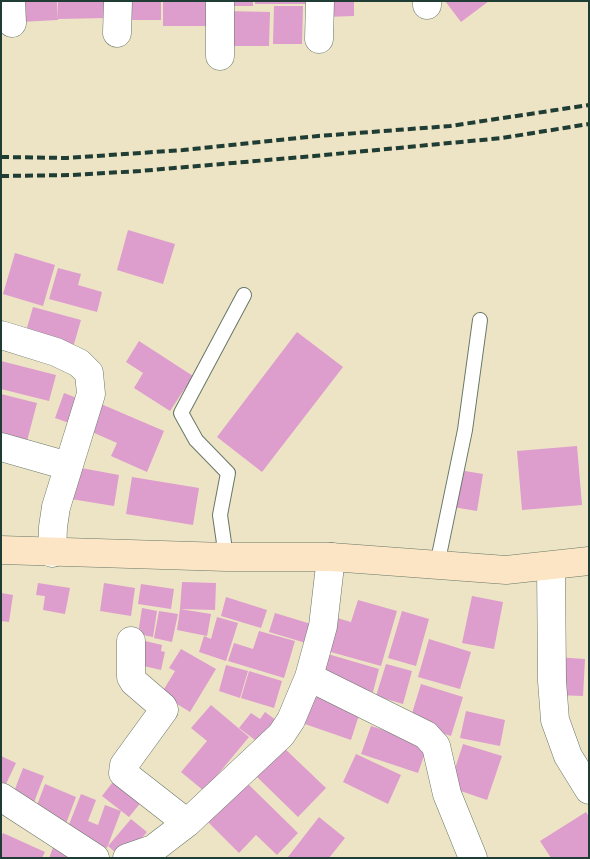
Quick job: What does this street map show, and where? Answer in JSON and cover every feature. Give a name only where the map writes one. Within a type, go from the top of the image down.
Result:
[{"type":"street","points":[[116,34],[118,1]]},
{"type":"street","points":[[220,1],[220,56]]},
{"type":"street","points":[[319,39],[320,1]]},
{"type":"street","points":[[1,335],[56,352],[79,362],[89,373],[91,394],[56,507],[52,553]]},
{"type":"street","points":[[1,447],[68,466]]},
{"type":"street","points":[[1,550],[226,557],[331,556],[506,570],[589,561]]},
{"type":"street","points":[[127,858],[158,853],[281,735],[291,720],[309,677],[323,626],[331,556]]},
{"type":"street","points":[[551,566],[552,681],[555,720],[568,756],[589,790]]},
{"type":"street","points":[[131,641],[131,677],[134,682],[164,708],[124,765],[123,773],[188,823]]},
{"type":"street","points":[[309,677],[426,735],[436,746],[447,794],[473,858]]},
{"type":"street","points":[[1,797],[95,858]]},
{"type":"lane","points":[[226,557],[220,515],[228,474],[196,440],[181,413],[244,295]]},
{"type":"lane","points":[[437,565],[465,430],[480,320]]},
{"type":"building","points":[[18,1],[57,1],[58,20],[19,22]]},
{"type":"building","points":[[58,1],[108,1],[108,18],[58,19]]},
{"type":"building","points":[[123,1],[161,1],[161,20],[123,20]]},
{"type":"building","points":[[163,1],[214,1],[214,26],[163,26]]},
{"type":"building","points":[[223,1],[253,1],[253,6],[223,6]]},
{"type":"building","points":[[255,1],[306,1],[306,4],[255,4]]},
{"type":"building","points":[[325,1],[354,1],[354,16],[325,17]]},
{"type":"building","points":[[445,1],[489,1],[461,22]]},
{"type":"building","points":[[274,6],[303,6],[302,44],[273,44]]},
{"type":"building","points":[[224,11],[270,12],[269,46],[223,46]]},
{"type":"building","points":[[128,230],[175,244],[163,284],[117,270]]},
{"type":"building","points":[[15,253],[55,265],[43,306],[3,294]]},
{"type":"building","points":[[58,268],[81,274],[78,285],[102,292],[97,312],[49,299]]},
{"type":"building","points":[[33,307],[81,320],[72,351],[24,338]]},
{"type":"building","points":[[297,332],[343,367],[262,472],[217,437]]},
{"type":"building","points":[[139,341],[193,376],[170,411],[134,388],[143,373],[126,362]]},
{"type":"building","points":[[1,361],[56,375],[49,401],[1,389]]},
{"type":"building","points":[[64,393],[87,402],[69,423],[55,418]]},
{"type":"building","points":[[1,394],[37,403],[27,441],[1,434]]},
{"type":"building","points":[[94,401],[164,431],[147,472],[111,456],[117,443],[83,428]]},
{"type":"building","points":[[577,446],[582,505],[522,510],[517,451]]},
{"type":"building","points":[[76,467],[119,475],[114,506],[71,499]]},
{"type":"building","points":[[459,470],[483,474],[477,511],[453,507]]},
{"type":"building","points":[[132,477],[199,488],[193,525],[126,514]]},
{"type":"building","points":[[182,582],[216,583],[215,610],[180,609]]},
{"type":"building","points":[[38,583],[70,588],[65,614],[43,610],[45,596],[36,595]]},
{"type":"building","points":[[104,583],[135,588],[131,616],[100,611]]},
{"type":"building","points":[[141,584],[174,589],[171,609],[138,604]]},
{"type":"building","points":[[1,593],[13,595],[9,622],[1,621]]},
{"type":"building","points":[[472,596],[503,602],[494,649],[462,643]]},
{"type":"building","points":[[226,597],[267,610],[261,628],[221,616]]},
{"type":"building","points":[[358,600],[397,611],[381,666],[320,649],[330,616],[351,622]]},
{"type":"building","points":[[142,608],[157,611],[153,637],[138,634]]},
{"type":"building","points":[[180,609],[211,614],[207,636],[177,630]]},
{"type":"building","points":[[159,611],[178,614],[172,642],[154,638]]},
{"type":"building","points":[[402,611],[429,619],[416,666],[388,658]]},
{"type":"building","points":[[275,613],[311,624],[306,643],[269,632]]},
{"type":"building","points":[[217,617],[238,623],[226,661],[199,652],[204,636],[211,639]]},
{"type":"building","points":[[259,631],[295,641],[284,678],[228,661],[234,643],[253,649]]},
{"type":"building","points":[[429,639],[471,652],[460,689],[418,677]]},
{"type":"building","points":[[141,640],[162,645],[161,651],[165,652],[161,670],[135,664]]},
{"type":"building","points":[[181,649],[216,669],[190,712],[161,694],[175,671],[169,668]]},
{"type":"building","points":[[321,652],[379,669],[373,692],[315,675]]},
{"type":"building","points":[[556,657],[585,659],[583,696],[555,695]]},
{"type":"building","points":[[386,664],[412,671],[403,704],[376,696]]},
{"type":"building","points":[[226,665],[248,671],[240,698],[219,691]]},
{"type":"building","points":[[249,671],[282,681],[274,708],[241,698]]},
{"type":"building","points":[[421,684],[463,697],[451,736],[409,723]]},
{"type":"building","points":[[311,688],[359,715],[351,740],[302,723]]},
{"type":"building","points":[[211,705],[249,737],[204,791],[181,772],[207,741],[191,728]]},
{"type":"building","points":[[466,711],[505,720],[500,746],[460,738]]},
{"type":"building","points":[[265,712],[280,723],[263,746],[239,728],[251,713],[260,719]]},
{"type":"building","points":[[371,726],[428,744],[418,773],[361,754]]},
{"type":"building","points":[[463,744],[502,756],[487,800],[449,787]]},
{"type":"building","points":[[283,747],[326,788],[298,817],[255,775]]},
{"type":"building","points":[[356,754],[401,775],[388,804],[343,782]]},
{"type":"building","points":[[1,756],[16,763],[5,786],[1,784]]},
{"type":"building","points":[[23,768],[44,776],[33,805],[12,797]]},
{"type":"building","points":[[116,778],[143,800],[129,817],[102,796]]},
{"type":"building","points":[[245,781],[298,833],[277,855],[256,835],[239,853],[207,821]]},
{"type":"building","points":[[45,784],[76,797],[64,829],[36,808]]},
{"type":"building","points":[[81,794],[96,800],[88,821],[98,825],[105,805],[121,811],[107,848],[66,832]]},
{"type":"building","points":[[586,812],[589,817],[589,858],[551,858],[540,841]]},
{"type":"building","points":[[319,817],[345,838],[329,858],[289,858],[288,857]]},
{"type":"building","points":[[131,819],[147,832],[132,849],[126,844],[117,854],[108,846]]},
{"type":"building","points":[[3,833],[45,852],[42,858],[1,858],[1,837]]},
{"type":"building","points":[[54,845],[82,858],[49,858]]},
{"type":"railway","points":[[1,157],[67,158],[183,150],[318,136],[450,126],[589,105]]},
{"type":"railway","points":[[1,176],[72,175],[140,171],[314,156],[502,138],[589,124]]}]
